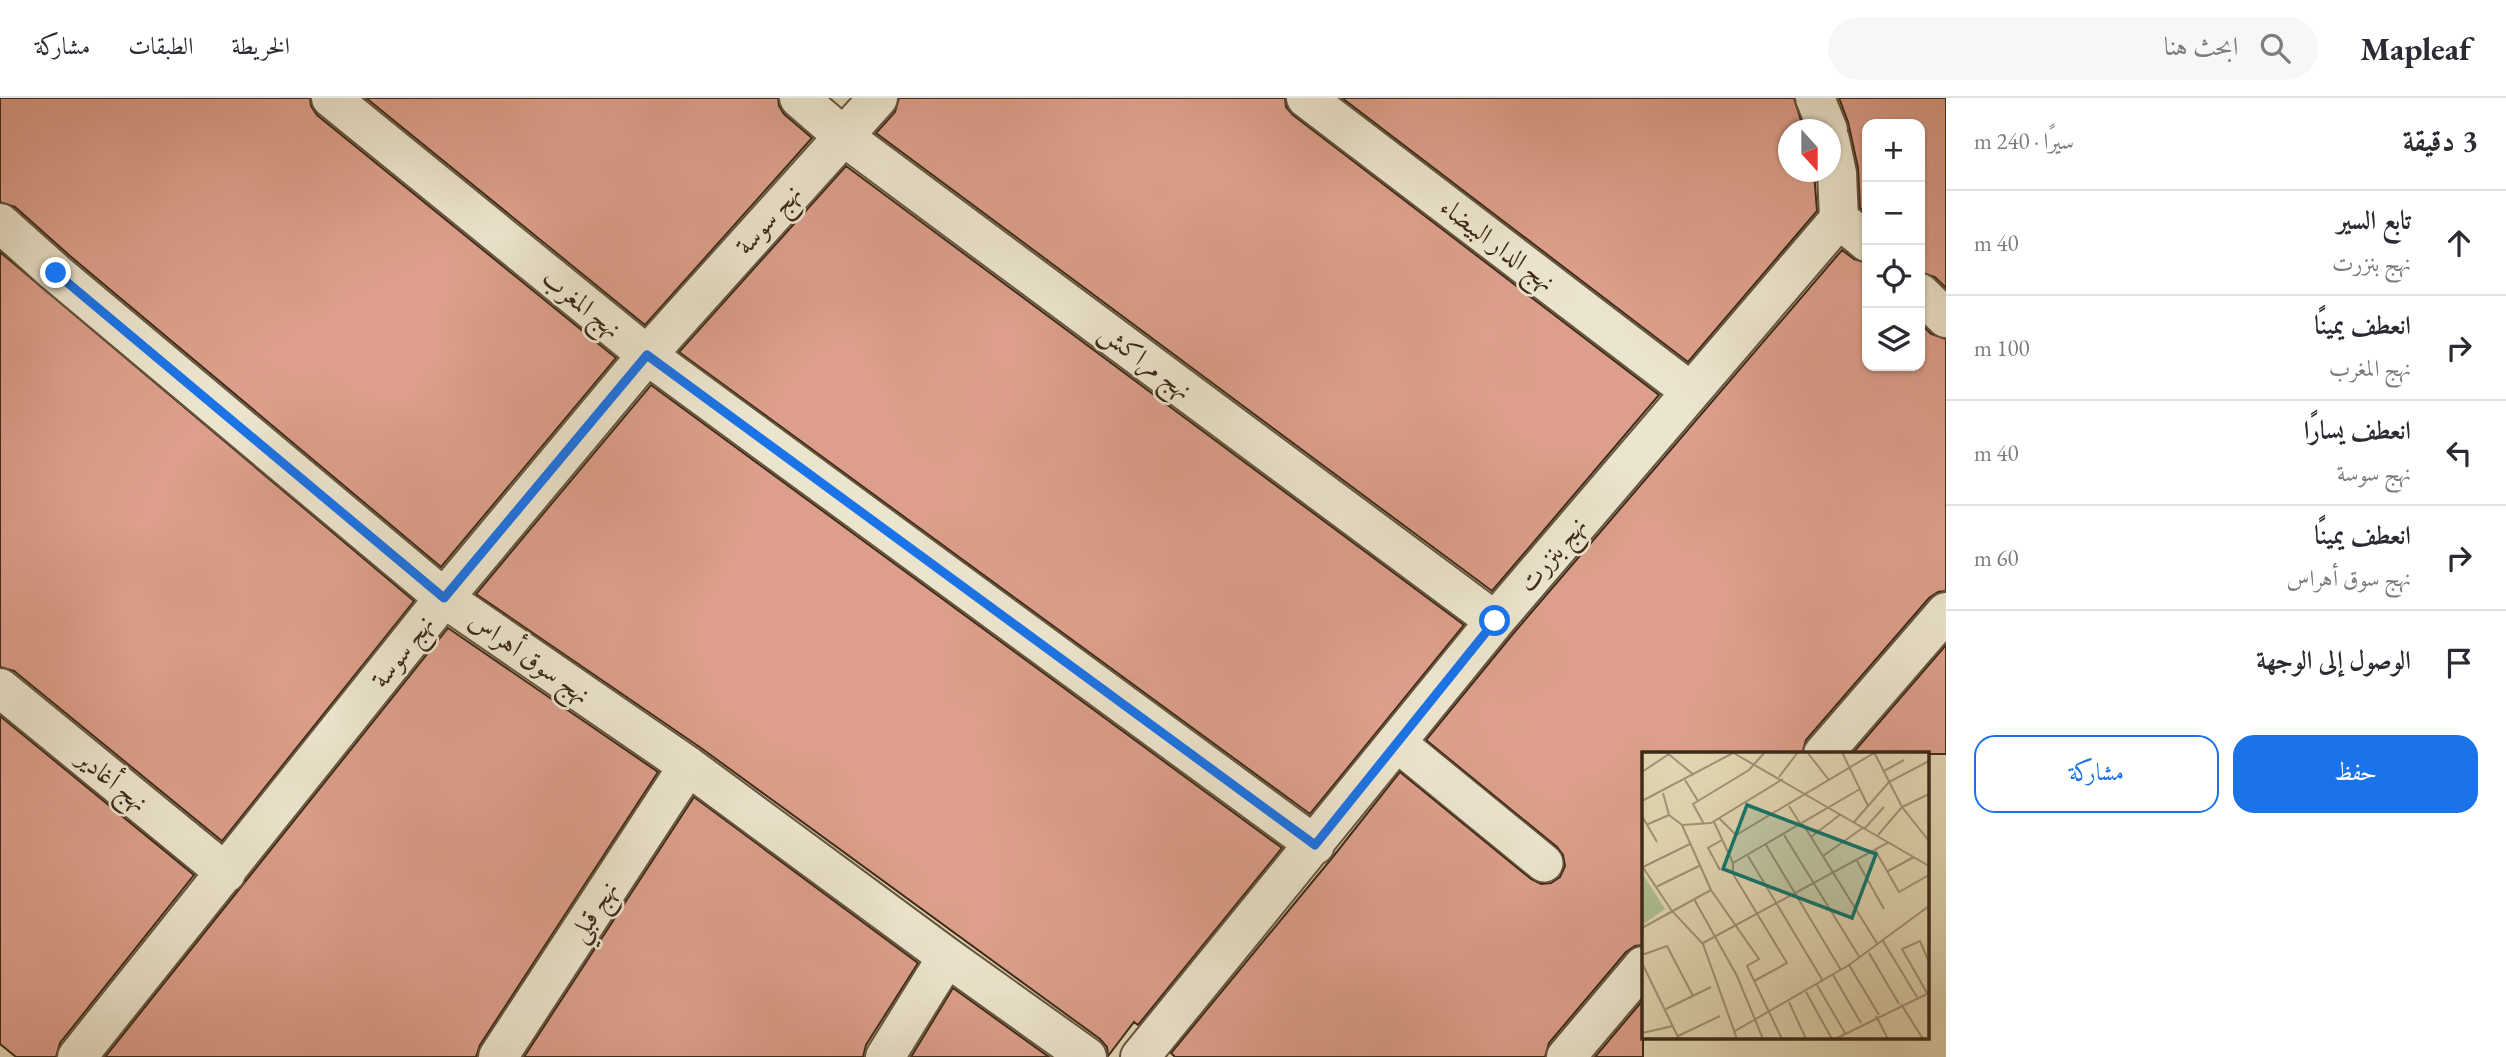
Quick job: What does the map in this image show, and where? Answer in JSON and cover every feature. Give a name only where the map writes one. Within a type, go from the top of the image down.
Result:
[{"type":"street","name":"نهج المغرب","points":[[331,98],[647,355],[1315,845]]},
{"type":"street","name":"نهج مراكش","points":[[799,98],[843,135],[1495,621]]},
{"type":"street","name":"نهج سوسة","points":[[77,1057],[444,598],[647,355],[878,98]]},
{"type":"street","name":"نهج الدار البيضاء","points":[[1306,98],[1690,391]]},
{"type":"street","points":[[1815,98],[1824,119]]},
{"type":"street","points":[[1839,182],[1853,231]]},
{"type":"street","name":"نهج سوق أهراس","points":[[0,223],[444,598],[688,766],[1087,1057]]},
{"type":"street","name":"نهج بنزرت","points":[[1140,1057],[1495,621],[1690,391],[1853,231]]},
{"type":"street","points":[[1925,298],[1946,318]]},
{"type":"street","points":[[1825,752],[1946,612]]},
{"type":"street","name":"نهج أغادير","points":[[0,688],[226,873]]},
{"type":"street","points":[[1396,742],[1544,863]]},
{"type":"street","name":"نهج قبلي","points":[[498,1057],[688,766]]},
{"type":"street","points":[[886,1057],[947,957]]},
{"type":"street","points":[[1566,1057],[1642,967]]},
{"type":"building","points":[[0,98],[310,98],[311,106],[317,115],[616,358],[441,567],[15,207],[0,202]]},
{"type":"building","points":[[366,98],[778,98],[784,114],[812,138],[645,325]]},
{"type":"building","points":[[899,98],[1285,98],[1286,107],[1293,115],[1659,395],[1492,591],[876,133],[895,112]]},
{"type":"building","points":[[1342,98],[1794,98],[1801,119],[1778,119],[1778,182],[1815,182],[1817,211],[1688,362]]},
{"type":"building","points":[[1839,98],[1946,98],[1946,288],[1935,277],[1925,274],[1925,119],[1862,119],[1862,210],[1858,168],[1848,122]]},
{"type":"building","points":[[846,166],[1464,625],[1310,814],[679,352]]},
{"type":"building","points":[[1842,250],[1862,261],[1862,371],[1925,371],[1925,328],[1931,334],[1946,339],[1946,591],[1938,592],[1929,598],[1806,740],[1803,752],[1642,752],[1642,945],[1626,952],[1549,1043],[1545,1057],[1175,1057],[1171,1053],[1400,772],[1531,879],[1541,884],[1551,883],[1560,877],[1565,866],[1563,855],[1557,847],[1426,740],[1512,635]]},
{"type":"building","points":[[0,252],[414,601],[222,841],[14,671],[0,667]]},
{"type":"building","points":[[651,385],[1282,848],[1138,1025],[1134,1022],[1108,1056],[1107,1047],[1100,1039],[701,748],[476,594]]},
{"type":"building","points":[[448,628],[658,772],[480,1045],[476,1057],[105,1057]]},
{"type":"building","points":[[1946,645],[1946,754],[1854,752]]},
{"type":"building","points":[[0,716],[194,875],[60,1043],[56,1057],[16,1057],[0,1044]]},
{"type":"building","points":[[694,797],[918,963],[866,1045],[863,1057],[524,1057]]},
{"type":"building","points":[[953,988],[1049,1057],[911,1057]]},
{"type":"building","points":[[1642,1001],[1643,1057],[1595,1057]]},
{"type":"route","points":[[56,273],[444,598],[647,355],[1315,845],[1495,621]]}]
